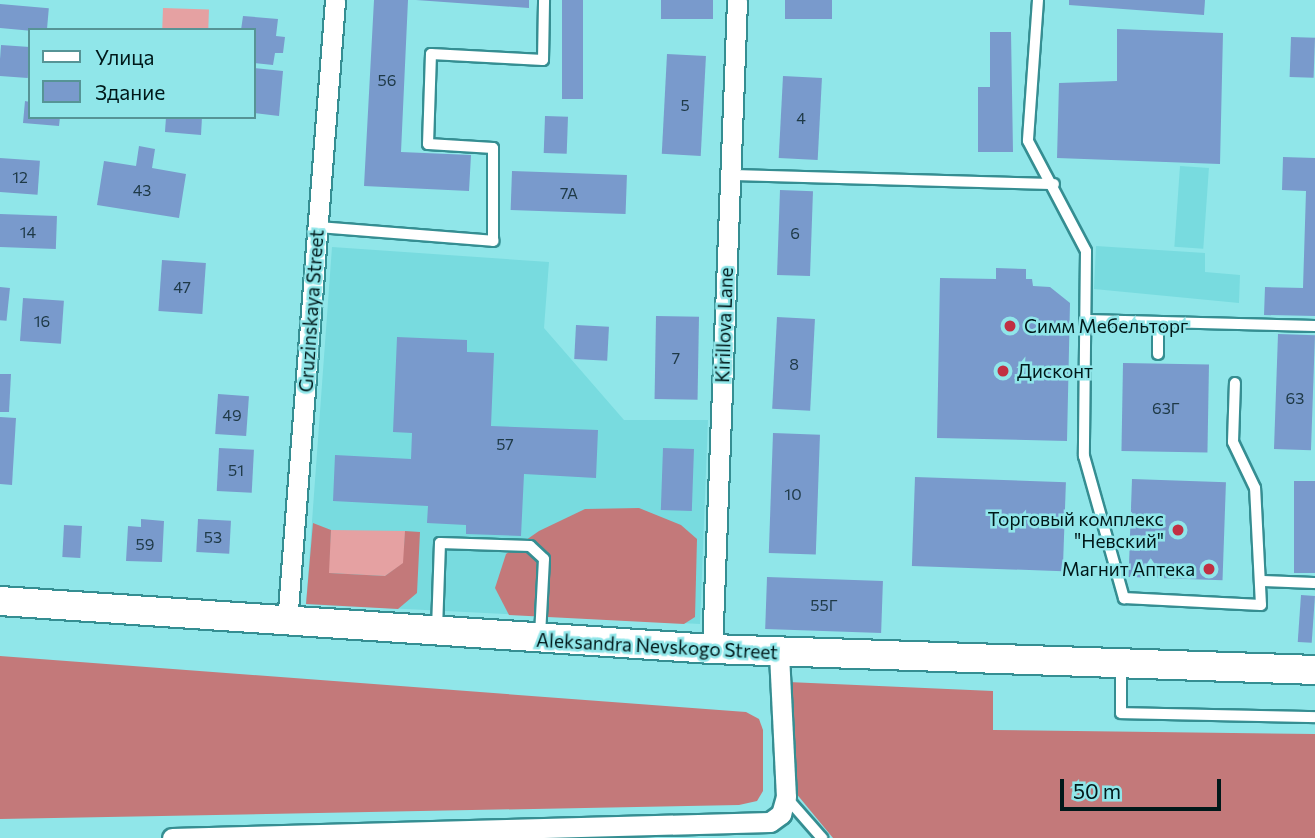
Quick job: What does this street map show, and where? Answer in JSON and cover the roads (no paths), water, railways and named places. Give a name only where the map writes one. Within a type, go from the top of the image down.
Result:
[{"type":"main road","name":"Aleksandra Nevskogo Street","points":[[0,601],[540,640],[779,652],[1315,670]]},
{"type":"street","name":"Gruzinskaya Street","points":[[287,623],[335,0]]},
{"type":"street","name":"Kirillova Lane","points":[[712,649],[737,0]]},
{"type":"street","points":[[172,838],[751,825],[781,814],[786,797],[779,652]]},
{"type":"lane","points":[[317,227],[493,241],[493,148],[428,144],[430,54],[543,60],[544,0]]},
{"type":"lane","points":[[1038,0],[1028,141],[1054,184],[1086,251],[1084,456],[1125,598],[1261,605],[1262,581],[1255,488],[1233,442],[1235,383]]},
{"type":"lane","points":[[730,175],[1054,184]]},
{"type":"lane","points":[[1086,320],[1315,326]]},
{"type":"lane","points":[[1158,322],[1158,354]]},
{"type":"lane","points":[[436,633],[440,543],[530,546],[544,559],[540,640]]},
{"type":"lane","points":[[1262,581],[1315,583]]},
{"type":"lane","points":[[1121,663],[1121,713],[1315,717]]},
{"type":"lane","points":[[786,797],[822,838]]},
{"type":"place","name":"Симм Мебельторг","points":[[1010,326]]},
{"type":"place","name":"Дисконт","points":[[1003,371]]},
{"type":"place","name":"Торговый комплекс \"Невский\"","points":[[1178,530]]},
{"type":"place","name":"Магнит Аптека","points":[[1209,569]]}]
